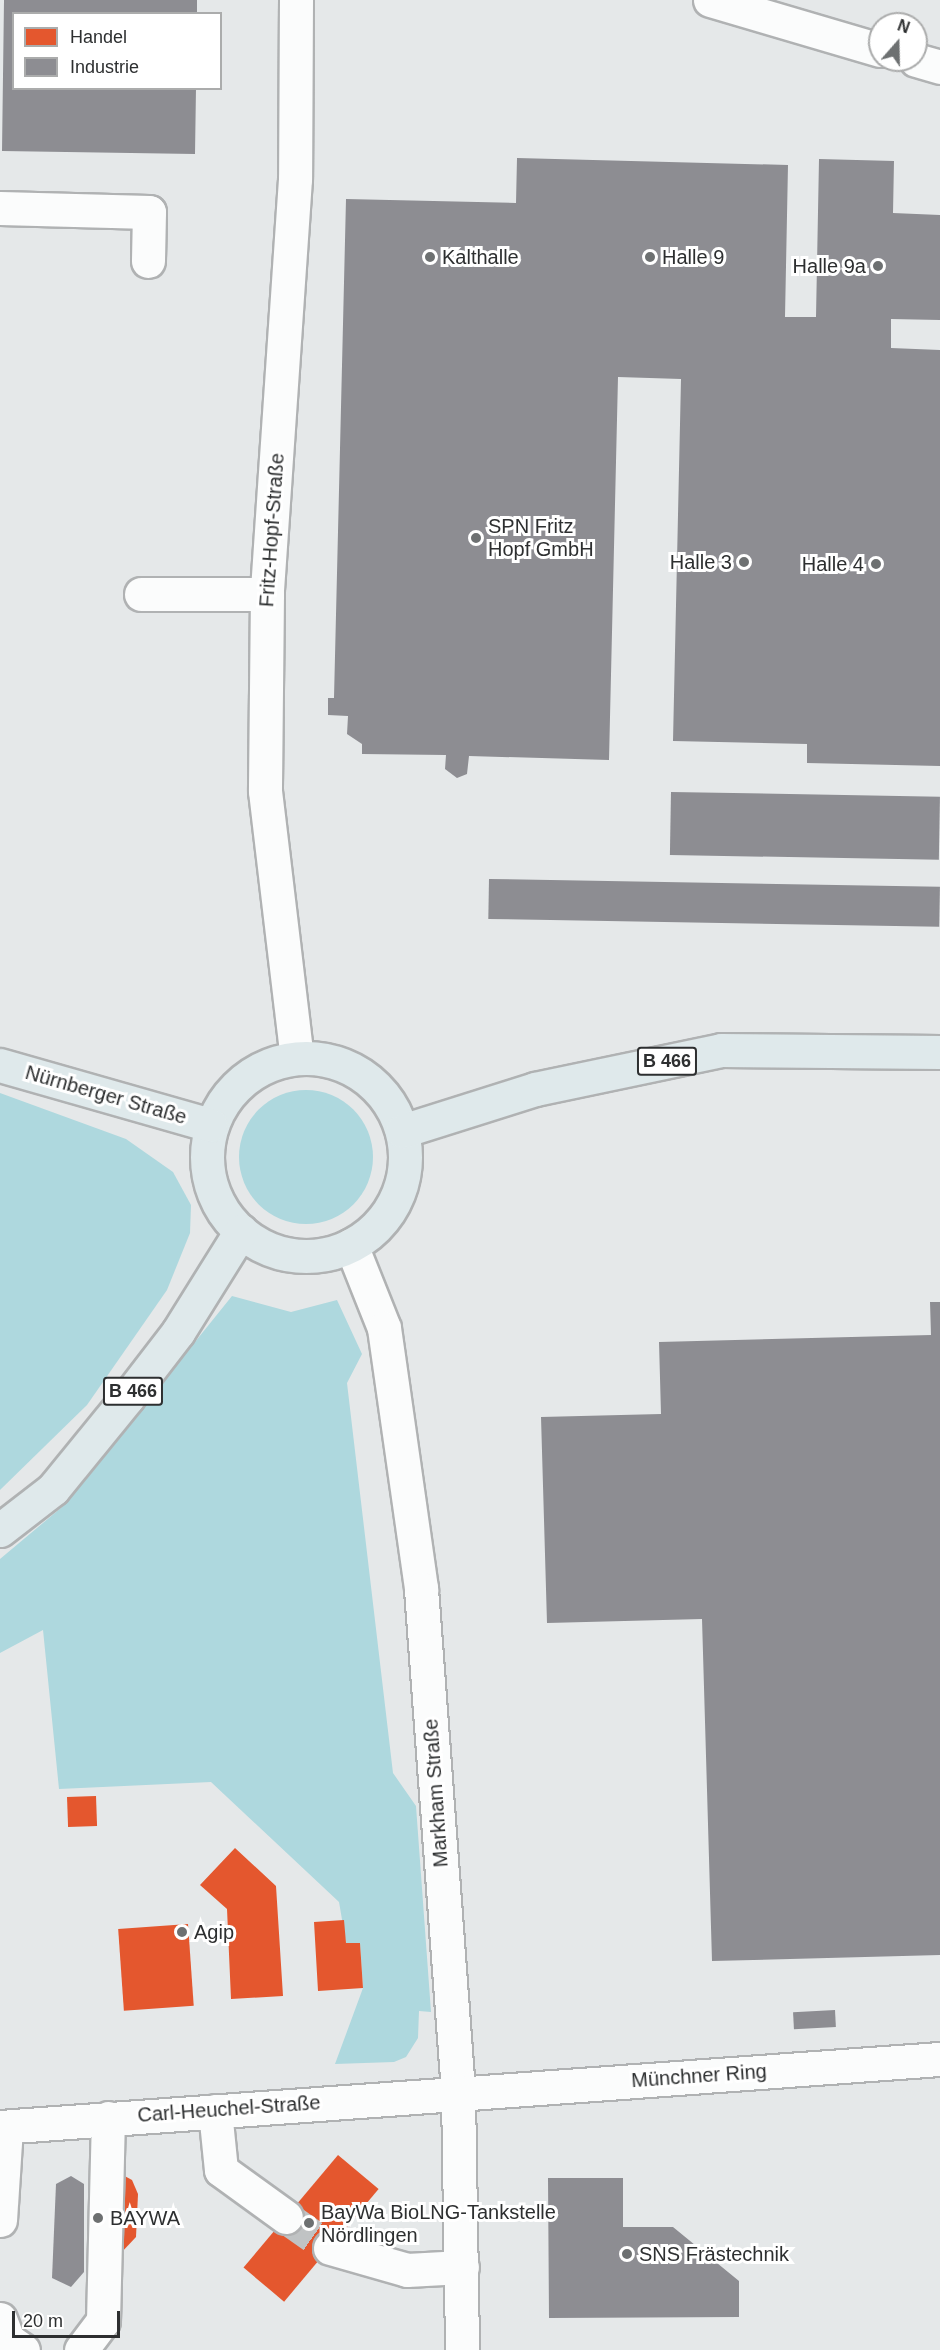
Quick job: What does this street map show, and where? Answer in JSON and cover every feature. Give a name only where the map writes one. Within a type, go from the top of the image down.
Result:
[{"type":"main road","name":"B 466","points":[[402,1131],[536,1089],[721,1050],[940,1052]]},
{"type":"main road","points":[[297,1058],[332,1061],[363,1075],[387,1100],[402,1131],[405,1164],[397,1197],[378,1225],[351,1245],[323,1254],[294,1255],[266,1248],[241,1231],[222,1210],[210,1183],[206,1154],[211,1125],[244,1079],[269,1064],[297,1058]]},
{"type":"main road","name":"Nürnberger Straße","points":[[0,1065],[211,1125]]},
{"type":"main road","name":"B 466","points":[[0,1530],[53,1489],[128,1397],[178,1332],[241,1231]]},
{"type":"street","name":"Fritz-Hopf-Straße","points":[[296,0],[295,179],[267,594],[265,791],[297,1058]]},
{"type":"street","points":[[710,0],[868,46]]},
{"type":"street","points":[[0,208],[149,212],[148,261]]},
{"type":"street","points":[[141,594],[267,594]]},
{"type":"street","name":"Markham Straße","points":[[351,1245],[384,1328],[422,1589],[458,2092],[462,2350]]},
{"type":"street","name":"Münchner Ring","points":[[458,2092],[940,2059]]},
{"type":"street","name":"Carl-Heuchel-Straße","points":[[3,2127],[458,2092]]},
{"type":"street","points":[[215,2111],[221,2170],[286,2217]]},
{"type":"street","points":[[81,2350],[103,2321],[108,2118]]},
{"type":"street","points":[[0,2220],[3,2127]]},
{"type":"street","points":[[330,2248],[407,2270],[462,2267]]},
{"type":"street","points":[[0,2319],[8,2340],[23,2350]]},
{"type":"shaded area","points":[[306,1090],[332,1095],[353,1110],[368,1131],[373,1157],[368,1183],[353,1204],[332,1219],[306,1224],[280,1219],[259,1204],[244,1183],[239,1157],[244,1131],[259,1110],[280,1095]]},
{"type":"shaded area","points":[[0,1093],[126,1139],[173,1172],[191,1205],[190,1233],[167,1290],[87,1405],[0,1490]]},
{"type":"shaded area","points":[[232,1296],[291,1312],[337,1300],[362,1354],[347,1383],[393,1773],[416,1806],[431,2012],[419,2011],[418,2038],[406,2057],[394,2062],[335,2064],[363,1988],[360,1943],[346,1943],[339,1902],[211,1782],[59,1789],[43,1630],[0,1653],[0,1559],[62,1507]]},
{"type":"building: Handel","points":[[96,1796],[97,1826],[68,1827],[67,1797]]},
{"type":"building: Handel","points":[[235,1848],[276,1886],[283,1996],[231,1999],[227,1909],[200,1885]]},
{"type":"building: Handel","points":[[344,1920],[346,1943],[360,1943],[363,1988],[318,1991],[314,1922]]},
{"type":"building: Handel","points":[[188,1924],[194,2006],[124,2011],[118,1929]]},
{"type":"building: Handel","points":[[338,2155],[379,2189],[284,2302],[244,2268]]},
{"type":"building: Handel","points":[[119,2173],[132,2180],[138,2194],[136,2237],[120,2254]]},
{"type":"building: Industrie","points":[[4,0],[197,0],[197,12],[12,12],[12,90],[196,90],[195,154],[2,151]]},
{"type":"building: Industrie","points":[[517,158],[788,165],[785,317],[816,317],[819,159],[894,161],[893,213],[940,215],[940,320],[891,319],[891,348],[940,350],[940,766],[807,763],[807,744],[673,741],[681,379],[618,377],[609,760],[469,756],[467,774],[457,778],[445,769],[446,755],[362,754],[362,744],[347,734],[348,716],[328,715],[328,698],[334,698],[346,199],[516,203]]},
{"type":"building: Industrie","points":[[671,792],[940,797],[939,860],[670,855]]},
{"type":"building: Industrie","points":[[489,879],[940,887],[939,927],[488,919]]},
{"type":"building: Industrie","points":[[930,1302],[940,1302],[940,1955],[712,1961],[702,1619],[547,1623],[541,1417],[661,1414],[659,1342],[931,1335]]},
{"type":"building: Industrie","points":[[835,2010],[836,2027],[794,2029],[793,2012]]},
{"type":"building: Industrie","points":[[71,2176],[84,2184],[84,2272],[71,2287],[52,2278],[56,2184]]},
{"type":"building: Industrie","name":"SNS Frästechnik","points":[[548,2178],[623,2178],[623,2227],[673,2227],[739,2281],[739,2317],[549,2318]]},
{"type":"tunnel","points":[[286,2217],[330,2248]]},
{"type":"place","name":"Kalthalle","points":[[430,257]]},
{"type":"place","name":"Halle 9","points":[[650,257]]},
{"type":"place","name":"Halle 9a","points":[[878,266]]},
{"type":"place","name":"SPN Fritz Hopf GmbH","points":[[476,538]]},
{"type":"place","name":"Halle 3","points":[[744,562]]},
{"type":"place","name":"Halle 4","points":[[876,564]]},
{"type":"place","name":"Agip","points":[[182,1932]]},
{"type":"place","name":"BAYWA","points":[[98,2218]]},
{"type":"place","name":"BayWa BioLNG-Tankstelle Nördlingen","points":[[309,2223]]},
{"type":"place","name":"SNS Frästechnik","points":[[627,2254]]}]
